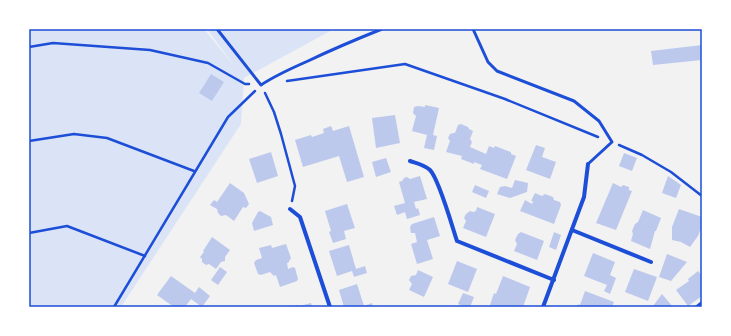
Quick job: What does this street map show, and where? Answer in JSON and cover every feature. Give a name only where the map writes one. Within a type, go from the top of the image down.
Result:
[{"type":"street","points":[[410,161],[430,170],[440,190],[457,241],[554,280]]},
{"type":"street","points":[[543,307],[584,197],[588,164]]},
{"type":"street","points":[[290,209],[300,217],[330,307]]},
{"type":"street","points":[[572,230],[651,262]]},
{"type":"street","points":[[697,307],[702,303]]},
{"type":"lane","points":[[218,29],[261,85],[273,77],[355,39],[382,29]]},
{"type":"lane","points":[[473,29],[488,62],[497,71],[574,101],[599,121],[612,142],[588,164]]},
{"type":"path","points":[[29,47],[53,43],[150,50],[208,63],[245,84],[261,85]]},
{"type":"path","points":[[284,82],[405,64],[442,76],[505,100],[642,155],[671,172],[702,196]]},
{"type":"path","points":[[114,307],[194,171],[228,117],[261,85]]},
{"type":"path","points":[[261,85],[274,112],[294,186],[290,209]]},
{"type":"path","points":[[29,141],[74,134],[107,138],[194,171]]},
{"type":"path","points":[[29,233],[67,226],[145,256]]},
{"type":"shaded area","points":[[29,29],[204,29],[235,67],[207,29],[334,29],[244,78],[241,124],[121,307],[29,307]]},
{"type":"building","points":[[702,45],[702,60],[653,65],[651,51]]},
{"type":"building","points":[[211,74],[224,82],[212,101],[199,93]]},
{"type":"building","points":[[425,105],[439,108],[433,135],[437,136],[434,150],[424,148],[427,135],[412,131],[416,116],[413,113],[414,107],[425,107]]},
{"type":"building","points":[[395,115],[400,143],[376,148],[372,118]]},
{"type":"building","points":[[461,124],[473,131],[470,139],[472,142],[470,147],[486,154],[489,146],[494,148],[495,146],[511,152],[511,154],[516,156],[507,179],[480,169],[482,165],[474,162],[474,164],[461,159],[462,156],[446,152],[450,141],[448,138],[450,134],[455,133],[458,125]]},
{"type":"building","points":[[331,126],[333,131],[349,126],[364,177],[347,182],[339,156],[303,167],[295,140],[324,133],[323,129]]},
{"type":"building","points":[[536,145],[545,148],[542,157],[556,162],[550,179],[526,170]]},
{"type":"building","points":[[271,152],[278,176],[257,183],[249,159]]},
{"type":"building","points":[[624,153],[637,158],[632,171],[619,166]]},
{"type":"building","points":[[386,158],[391,172],[376,177],[372,162]]},
{"type":"building","points":[[420,176],[427,199],[414,202],[420,215],[407,219],[405,212],[397,215],[394,206],[405,203],[399,182],[407,177],[410,179]]},
{"type":"building","points":[[668,176],[681,185],[676,198],[662,193]]},
{"type":"building","points":[[515,180],[528,183],[527,192],[510,198],[497,194],[500,187],[505,186],[512,188]]},
{"type":"building","points":[[230,183],[244,193],[249,204],[246,208],[243,207],[234,221],[226,215],[221,216],[217,209],[210,205],[214,200],[217,202]]},
{"type":"building","points":[[613,183],[621,187],[623,185],[629,187],[629,190],[632,191],[616,230],[596,223]]},
{"type":"building","points":[[475,185],[489,191],[486,198],[472,192]]},
{"type":"building","points":[[535,193],[542,196],[545,194],[560,202],[561,205],[554,224],[520,211],[525,200],[532,204],[533,201],[531,201]]},
{"type":"building","points":[[347,204],[355,228],[344,231],[346,239],[333,243],[329,232],[331,231],[325,211]]},
{"type":"building","points":[[477,207],[495,214],[486,237],[463,228],[466,221],[464,218],[466,214],[470,211],[476,211]]},
{"type":"building","points":[[679,209],[702,217],[702,226],[698,236],[690,247],[681,242],[672,240],[672,227]]},
{"type":"building","points":[[643,210],[661,218],[655,231],[650,249],[631,241],[633,234],[632,231]]},
{"type":"building","points":[[260,211],[271,217],[273,225],[254,231],[252,223]]},
{"type":"building","points":[[434,217],[440,236],[427,240],[433,259],[417,264],[411,244],[417,242],[415,233],[411,233],[410,227],[412,224]]},
{"type":"building","points":[[521,232],[544,241],[537,260],[514,251],[517,244],[515,240]]},
{"type":"building","points":[[554,232],[561,235],[556,250],[549,247]]},
{"type":"building","points":[[212,237],[230,250],[225,257],[225,261],[221,262],[216,269],[209,264],[206,265],[202,262],[200,257]]},
{"type":"building","points":[[286,244],[291,258],[287,263],[288,269],[293,267],[295,268],[298,279],[297,281],[280,287],[276,275],[274,276],[270,272],[261,275],[258,274],[254,263],[256,260],[262,258],[259,248],[271,245],[272,248]]},
{"type":"building","points":[[349,245],[356,269],[365,266],[367,273],[354,277],[352,271],[337,276],[329,251]]},
{"type":"building","points":[[593,253],[615,262],[610,275],[616,278],[610,294],[604,291],[607,285],[584,276]]},
{"type":"building","points":[[667,254],[687,262],[671,281],[659,277]]},
{"type":"building","points":[[457,261],[477,269],[468,292],[448,284]]},
{"type":"building","points":[[220,267],[227,272],[218,285],[211,280]]},
{"type":"building","points":[[634,269],[657,277],[648,301],[625,292]]},
{"type":"building","points":[[418,270],[433,277],[424,297],[409,290],[412,284],[409,280],[411,276],[416,275]]},
{"type":"building","points":[[698,271],[702,276],[702,296],[688,306],[676,290],[689,281],[688,279]]},
{"type":"building","points":[[171,276],[195,293],[199,287],[210,296],[202,307],[191,299],[185,307],[174,307],[157,295]]},
{"type":"building","points":[[503,276],[530,287],[523,307],[494,307],[490,305],[494,293],[496,294]]},
{"type":"building","points":[[357,284],[364,306],[372,303],[373,307],[344,307],[339,290]]},
{"type":"building","points":[[585,291],[614,302],[612,307],[577,307],[578,304],[580,305]]},
{"type":"building","points":[[463,293],[474,297],[470,307],[465,307],[458,304]]},
{"type":"building","points":[[662,294],[673,307],[653,306]]},
{"type":"building","points":[[311,303],[312,307],[292,307],[297,305],[299,306]]}]
